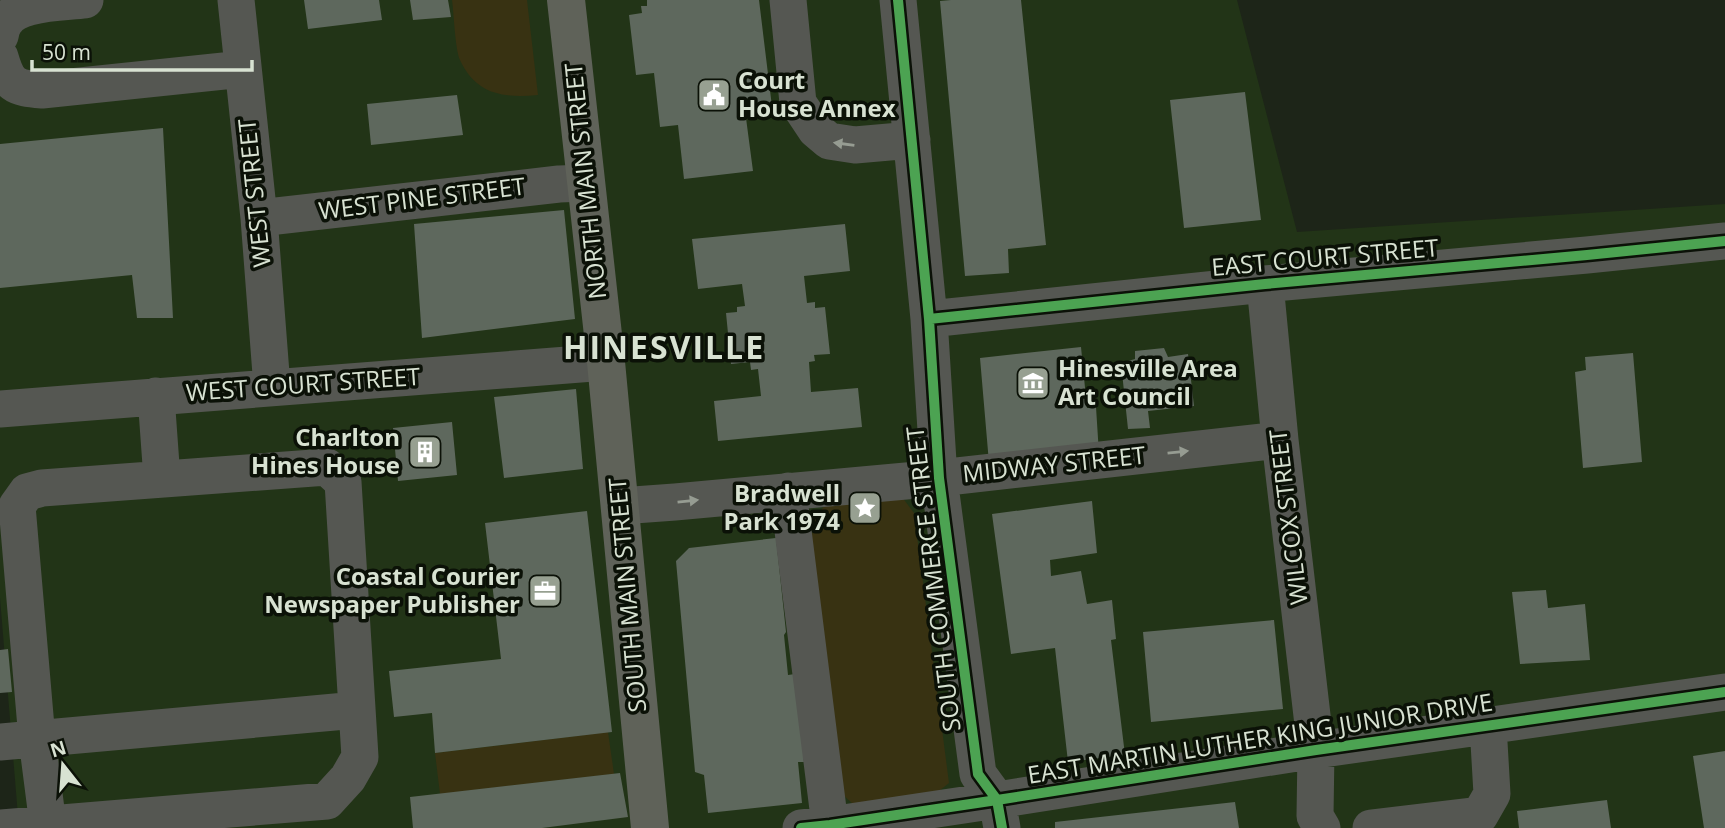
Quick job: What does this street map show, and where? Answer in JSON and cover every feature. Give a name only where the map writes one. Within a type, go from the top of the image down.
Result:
[{"type":"main road","name":"NORTH MAIN STREET","points":[[566,0],[606,362]]},
{"type":"main road","name":"SOUTH MAIN STREET","points":[[606,362],[650,828]]},
{"type":"street","points":[[0,36],[3,23],[16,11],[34,6],[85,0]]},
{"type":"street","name":"WEST STREET","points":[[236,0],[259,218],[272,387]]},
{"type":"street","points":[[788,0],[798,103],[816,130],[830,141],[855,145],[912,140]]},
{"type":"street","name":"SOUTH COMMERCE STREET","points":[[898,0],[929,319],[939,478],[978,774],[999,814]]},
{"type":"street","points":[[0,57],[8,80],[22,88],[42,90],[243,69]]},
{"type":"street","name":"WEST PINE STREET","points":[[259,218],[586,183]]},
{"type":"street","name":"EAST COURT STREET","points":[[929,319],[1725,241]]},
{"type":"street","name":"WILCOX STREET","points":[[1265,284],[1316,750],[1315,816],[1322,828]]},
{"type":"street","name":"WEST COURT STREET","points":[[0,409],[606,362]]},
{"type":"street","points":[[156,396],[162,479]]},
{"type":"street","name":"MIDWAY STREET","points":[[620,506],[939,478],[1280,440]]},
{"type":"street","points":[[0,828],[328,815],[360,757],[343,482],[327,467],[42,488],[27,492],[18,506],[37,739],[48,826]]},
{"type":"street","points":[[788,491],[815,827]]},
{"type":"street","name":"EAST MARTIN LUTHER KING JUNIOR DRIVE","points":[[815,827],[999,814],[1316,750],[1725,692]]},
{"type":"street","points":[[0,742],[357,710]]},
{"type":"street","points":[[1371,828],[1480,816],[1492,794],[1488,725]]},
{"type":"shaded area","points":[[0,0],[1237,0],[1297,232],[1725,204],[1725,828],[19,828],[0,598]]},
{"type":"shaded area","points":[[452,0],[527,0],[538,95],[514,96],[492,92],[474,81],[458,55]]},
{"type":"shaded area","points":[[902,497],[914,513],[949,783],[934,795],[853,804],[842,794],[811,539],[816,517],[825,505]]},
{"type":"shaded area","points":[[608,732],[614,774],[440,794],[435,753]]},
{"type":"building","points":[[304,0],[379,0],[382,20],[308,29]]},
{"type":"building","points":[[410,0],[448,0],[451,17],[413,20]]},
{"type":"building","name":"Court House Annex","points":[[647,0],[759,0],[773,115],[746,118],[753,171],[684,179],[678,125],[660,127],[654,73],[636,75],[629,15],[642,13],[641,6],[647,6]]},
{"type":"building","points":[[1021,0],[1046,245],[1008,249],[1009,273],[965,276],[940,1]]},
{"type":"building","points":[[1245,92],[1261,220],[1184,228],[1170,100]]},
{"type":"building","points":[[457,95],[463,135],[371,145],[367,104]]},
{"type":"building","points":[[163,128],[173,318],[137,318],[132,275],[0,288],[0,144]]},
{"type":"building","points":[[564,210],[575,319],[422,338],[414,224]]},
{"type":"building","points":[[845,224],[850,271],[804,276],[807,303],[815,302],[815,308],[825,307],[830,354],[814,355],[815,361],[809,362],[811,392],[858,388],[862,427],[718,441],[714,401],[761,396],[758,369],[751,370],[750,362],[731,364],[726,313],[737,312],[737,307],[745,306],[742,284],[698,289],[692,239]]},
{"type":"building","name":"Hinesville Area Art Council","points":[[1081,347],[1087,408],[1096,407],[1099,454],[989,463],[980,358]]},
{"type":"building","points":[[1164,348],[1168,357],[1188,354],[1194,406],[1148,411],[1150,428],[1128,429],[1121,363],[1135,359],[1135,351]]},
{"type":"building","points":[[1633,353],[1642,462],[1583,468],[1575,372],[1586,370],[1585,357]]},
{"type":"building","points":[[576,389],[583,469],[504,478],[494,397]]},
{"type":"building","name":"Charlton Hines House","points":[[452,422],[457,475],[398,481],[393,428]]},
{"type":"building","points":[[1092,501],[1097,553],[1050,560],[1051,576],[1081,571],[1087,604],[1112,600],[1116,639],[1111,640],[1125,755],[1068,762],[1055,648],[1011,654],[992,514]]},
{"type":"building","name":"Coastal Courier Newspaper Publisher","points":[[587,511],[612,732],[435,753],[432,713],[394,717],[389,671],[501,659],[485,523]]},
{"type":"building","points":[[776,538],[788,675],[795,674],[804,762],[798,762],[802,803],[708,813],[704,775],[695,772],[676,561],[689,548]]},
{"type":"building","points":[[1546,590],[1548,608],[1585,604],[1590,660],[1520,664],[1512,592]]},
{"type":"building","points":[[1274,620],[1283,709],[1151,722],[1143,632]]},
{"type":"building","points":[[8,649],[12,692],[0,693],[0,650]]},
{"type":"building","points":[[1725,751],[1725,828],[1704,828],[1693,756]]},
{"type":"building","points":[[620,773],[628,817],[542,828],[413,828],[410,797]]},
{"type":"building","points":[[1607,800],[1611,828],[1519,828],[1517,811]]},
{"type":"building","points":[[1235,802],[1239,828],[1055,828],[1055,822]]},
{"type":"cycle path","points":[[898,0],[929,319],[939,478],[978,774],[997,800],[1002,828]]},
{"type":"cycle path","points":[[929,319],[1725,241]]},
{"type":"cycle path","points":[[801,828],[1316,750],[1725,692]]},
{"type":"place","name":"Court House Annex","points":[[714,95]]},
{"type":"place","name":"Hinesville Area Art Council","points":[[1033,383]]},
{"type":"place","name":"Charlton Hines House","points":[[425,452]]},
{"type":"place","name":"Bradwell Park 1974","points":[[865,508]]},
{"type":"place","name":"Coastal Courier Newspaper Publisher","points":[[545,591]]},
{"type":"district","name":"HINESVILLE","points":[[664,348]]}]
